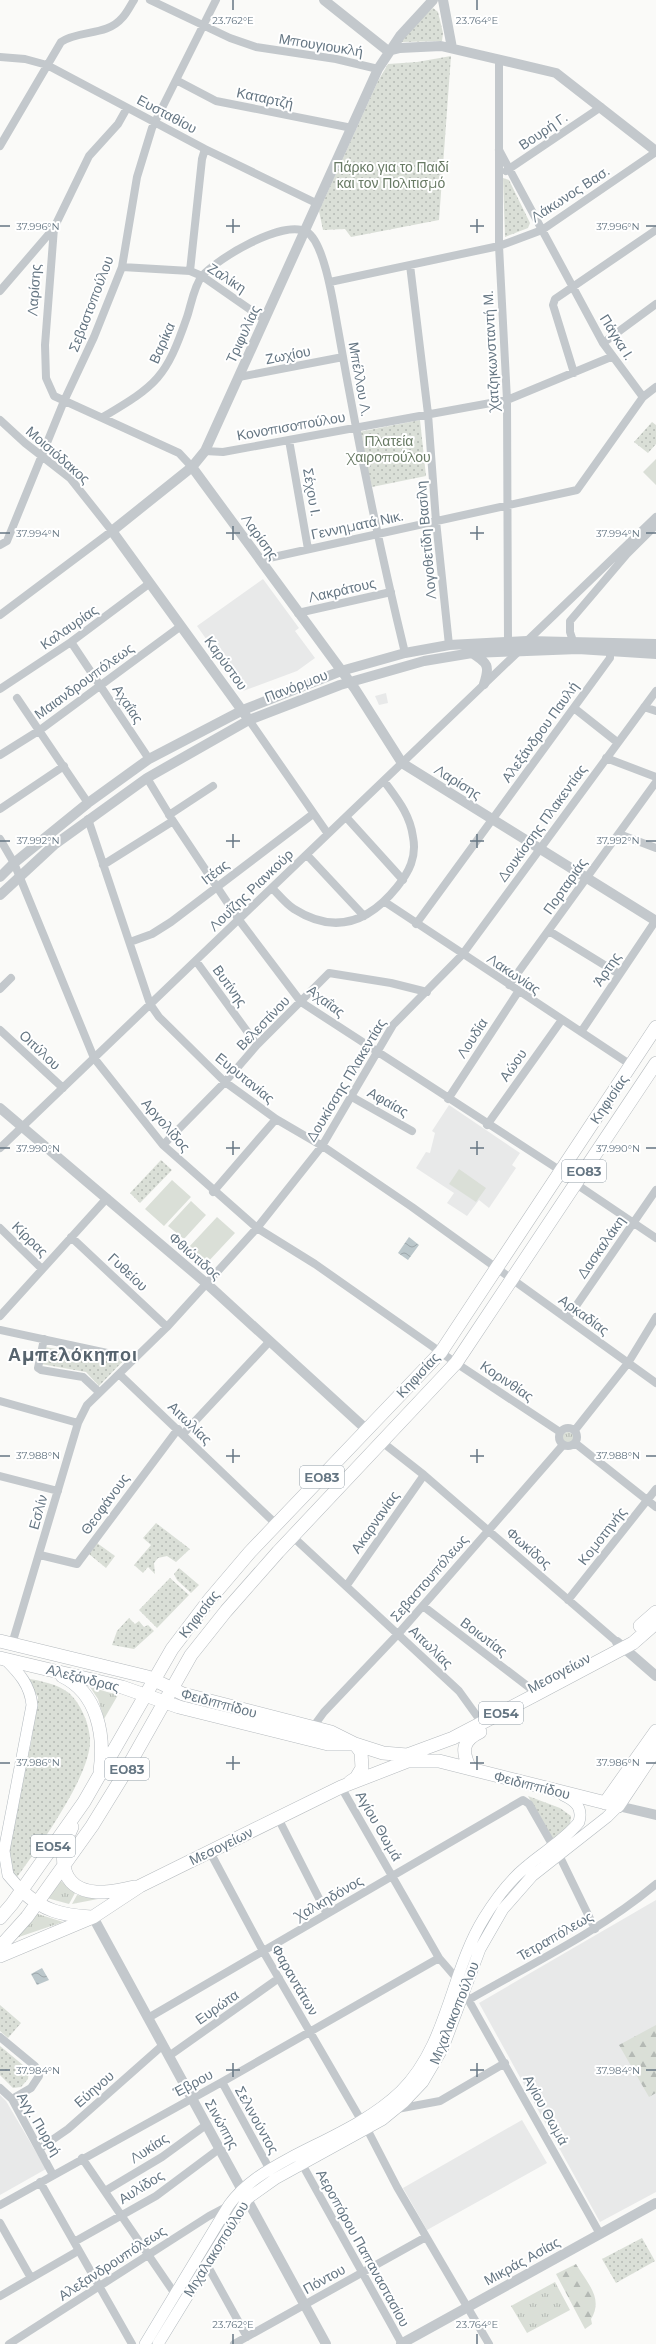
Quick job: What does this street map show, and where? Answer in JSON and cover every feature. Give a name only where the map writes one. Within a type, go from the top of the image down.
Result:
[{"type":"main road","name":"Κηφισίας","points":[[145,1695],[164,1659],[210,1599],[277,1524],[441,1352],[656,1027]]},
{"type":"main road","name":"Κηφισίας","points":[[172,1689],[191,1655],[226,1611],[292,1536],[456,1363],[576,1184],[654,1072]]},
{"type":"main road","name":"Μεσογείων","points":[[372,1748],[401,1747],[418,1744],[477,1716],[530,1688],[623,1648],[638,1628],[656,1612]]},
{"type":"main road","name":"Μεσογείων","points":[[470,1769],[463,1751],[466,1741],[472,1735],[623,1648],[656,1623]]},
{"type":"main road","name":"Μεσογείων","points":[[372,1748],[383,1753],[407,1756],[425,1750],[481,1724],[656,1632]]},
{"type":"main road","name":"Αλεξάνδρας","points":[[6,1642],[153,1679]]},
{"type":"main road","name":"Αλεξάνδρας","points":[[3,1659],[52,1670],[145,1695],[164,1702]]},
{"type":"main road","points":[[3,1659],[21,1675],[31,1696],[32,1705],[4,1847],[8,1875],[36,1903],[59,1913],[93,1917]]},
{"type":"main road","points":[[52,1670],[77,1686],[84,1693],[93,1708],[101,1740],[99,1776]]},
{"type":"main road","name":"Φειδιππίδου","points":[[153,1679],[183,1694],[331,1732],[355,1744]]},
{"type":"main road","name":"ΕΟ83","points":[[0,1947],[36,1903],[101,1812],[172,1689]]},
{"type":"main road","name":"ΕΟ54","points":[[0,1918],[22,1890],[84,1802],[145,1695]]},
{"type":"main road","name":"Φειδιππίδου","points":[[164,1702],[328,1744],[355,1744],[372,1748]]},
{"type":"main road","points":[[604,1803],[656,1731]]},
{"type":"main road","points":[[341,1787],[356,1778],[362,1768],[363,1757],[355,1744]]},
{"type":"main road","name":"Μιχαλακοπούλου","points":[[158,2344],[206,2263],[244,2194],[258,2189],[302,2164],[364,2125],[391,2100],[419,2070],[433,2044],[471,1944],[495,1902],[525,1868],[608,1817],[618,1806],[656,1749]]},
{"type":"main road","name":"Φειδιππίδου","points":[[408,1760],[427,1759],[618,1806]]},
{"type":"main road","name":"Μεσογείων","points":[[0,1956],[93,1917],[140,1886],[341,1787],[408,1760]]},
{"type":"main road","name":"Μιχαλακοπούλου","points":[[145,2344],[229,2205],[244,2194],[270,2170],[396,2109],[423,2082],[435,2063],[467,1996],[480,1949],[503,1909],[556,1850],[575,1827],[581,1816],[580,1810],[574,1800],[552,1790]]},
{"type":"main road","points":[[84,1802],[66,1842],[63,1866],[70,1881],[87,1890],[102,1892],[140,1886]]},
{"type":"street","points":[[0,146],[3,136],[61,42],[69,37],[102,30],[121,20],[134,0]]},
{"type":"street","name":"Μπουγιουκλή","points":[[150,0],[230,38],[256,47],[336,59],[378,69]]},
{"type":"street","name":"Σεβαστοπούλου","points":[[0,546],[7,541],[64,401],[94,337],[122,267],[137,177],[155,122],[216,0]]},
{"type":"street","points":[[324,0],[388,51],[425,46],[452,48],[556,73],[601,107],[656,152]]},
{"type":"street","name":"Τριφυλίας","points":[[0,615],[112,531],[192,467],[205,451],[306,231],[378,69],[388,51],[432,0]]},
{"type":"street","points":[[444,0],[452,48]]},
{"type":"street","name":"Ευσταθίου","points":[[0,57],[25,59],[47,65],[205,149],[318,204]]},
{"type":"street","name":"Χατζηκωνσταντή Μ.","points":[[499,59],[499,246],[507,400],[508,641]]},
{"type":"street","name":"Καταρτζή","points":[[176,80],[216,101],[352,128]]},
{"type":"street","name":"Βουρή Γ.","points":[[499,176],[601,107]]},
{"type":"street","name":"Λαρίσης","points":[[127,108],[118,124],[89,156],[54,228],[45,345],[46,378],[54,396],[178,453],[192,467],[349,682],[402,763],[656,920]]},
{"type":"street","points":[[190,271],[202,158],[205,149]]},
{"type":"street","name":"Πάγκα Ι.","points":[[499,149],[611,357],[643,397]]},
{"type":"street","name":"Λάκωνος Βασ.","points":[[330,282],[499,246],[542,230],[656,152]]},
{"type":"street","points":[[0,291],[54,228]]},
{"type":"street","points":[[202,276],[245,245],[266,235],[286,230],[306,231]]},
{"type":"street","points":[[574,373],[554,305],[555,299],[656,230]]},
{"type":"street","name":"Μπέλλου Λ.","points":[[306,231],[314,239],[330,282],[356,428],[405,653]]},
{"type":"street","name":"Λογοθετίδη Βασίλη","points":[[410,265],[428,414],[436,521],[449,645]]},
{"type":"street","name":"Ζαλίκη","points":[[122,267],[190,271],[202,276],[265,320]]},
{"type":"street","name":"Βαρίκα","points":[[103,418],[146,391],[164,372],[202,276]]},
{"type":"street","points":[[603,343],[656,304]]},
{"type":"street","name":"Ζωχίου","points":[[239,377],[343,357]]},
{"type":"street","name":"Κονοπισοπούλου","points":[[205,451],[223,452],[507,400],[611,357]]},
{"type":"street","points":[[643,397],[656,386]]},
{"type":"street","name":"Γεννηματά Νικ.","points":[[260,560],[577,490],[643,397]]},
{"type":"street","name":"Μοισιόδακος","points":[[0,420],[79,488],[112,531]]},
{"type":"street","name":"Σέχου Ι.","points":[[289,440],[308,550]]},
{"type":"street","points":[[527,641],[656,517]]},
{"type":"street","points":[[573,641],[570,632],[570,621],[627,554],[655,528]]},
{"type":"street","name":"Καρύστου","points":[[112,531],[243,710],[328,834]]},
{"type":"street","name":"Καλαυρίας","points":[[0,689],[72,642],[150,583]]},
{"type":"street","name":"Λακράτους","points":[[298,613],[391,592]]},
{"type":"street","name":"Μαιανδρουπόλεως","points":[[0,755],[40,730],[181,626]]},
{"type":"street","name":"Πανόρμου","points":[[0,877],[14,863],[88,803],[149,759],[243,710],[341,672],[405,653],[449,645],[508,641],[573,641],[656,644]]},
{"type":"street","name":"Αχαΐας","points":[[72,642],[149,759]]},
{"type":"street","name":"Πανόρμου","points":[[0,895],[54,845],[88,819],[147,778],[249,720],[349,682],[440,657],[472,653],[520,650],[610,651],[656,654]]},
{"type":"street","name":"Λουΐζης Ριανκούρ","points":[[0,1148],[520,650]]},
{"type":"street","name":"Αλεξάνδρου Παυλή","points":[[416,924],[610,658],[610,651]]},
{"type":"street","points":[[472,653],[483,660],[487,665],[488,672],[484,684]]},
{"type":"street","name":"Δουκίσσης Πλακεντίας","points":[[99,1392],[167,1327],[257,1228],[322,1146],[393,1025],[462,955],[617,742],[656,691]]},
{"type":"street","points":[[16,698],[40,730],[88,803]]},
{"type":"street","points":[[644,706],[656,711]]},
{"type":"street","points":[[574,708],[617,742]]},
{"type":"street","points":[[606,758],[656,777]]},
{"type":"street","points":[[0,809],[64,766]]},
{"type":"street","name":"Αχαΐας","points":[[147,778],[171,818],[239,920],[301,1002],[376,1053],[561,1171]]},
{"type":"street","points":[[272,888],[293,908],[310,917],[343,923],[364,916],[385,902],[403,880],[410,868],[414,856],[414,838],[405,810],[384,781]]},
{"type":"street","name":"Πορταριάς","points":[[509,985],[549,932],[586,878],[656,782]]},
{"type":"street","points":[[103,865],[171,818],[213,786]]},
{"type":"street","name":"Ιτέας","points":[[130,942],[152,934],[313,814]]},
{"type":"street","points":[[346,817],[403,880]]},
{"type":"street","name":"Ευρυτανίας","points":[[88,819],[150,1004],[159,1017],[225,1082],[276,1119],[322,1146],[496,1268]]},
{"type":"street","points":[[619,834],[656,848]]},
{"type":"street","name":"Αργολίδος","points":[[0,839],[14,863],[94,1058],[163,1145],[213,1192],[257,1228],[316,1264],[441,1352]]},
{"type":"street","points":[[307,855],[364,916]]},
{"type":"street","name":"Λακωνίας","points":[[385,902],[561,1021],[581,1032],[631,1065]]},
{"type":"street","name":"Άρτης","points":[[581,1032],[656,920]]},
{"type":"street","points":[[549,932],[619,974]]},
{"type":"street","name":"Βυτίνης","points":[[196,961],[257,1045]]},
{"type":"street","name":"Βελεστίνου","points":[[163,1145],[225,1082],[257,1045],[326,976],[334,972],[427,992]]},
{"type":"street","points":[[0,989],[11,978]]},
{"type":"street","name":"Λουδία","points":[[448,1099],[518,992]]},
{"type":"street","name":"Αώου","points":[[487,1125],[561,1021]]},
{"type":"street","name":"Οιτύλου","points":[[0,1030],[63,1088]]},
{"type":"street","name":"Αφαίας","points":[[352,1096],[412,1131]]},
{"type":"street","name":"Φθιώτιδος","points":[[0,1108],[206,1283],[367,1430]]},
{"type":"street","points":[[213,1192],[276,1119]]},
{"type":"street","points":[[576,1184],[656,1238]]},
{"type":"street","name":"Δασκαλάκη","points":[[567,1319],[656,1190]]},
{"type":"street","points":[[0,1316],[106,1198]]},
{"type":"street","name":"Κίρρας","points":[[0,1229],[42,1269]]},
{"type":"street","name":"Γυθείου","points":[[70,1237],[167,1327]]},
{"type":"street","name":"Αρκαδίας","points":[[496,1268],[656,1383]]},
{"type":"street","points":[[575,1430],[628,1363],[656,1317]]},
{"type":"street","points":[[0,1330],[135,1359]]},
{"type":"street","points":[[44,1339],[38,1368],[41,1370],[83,1377],[99,1392]]},
{"type":"street","name":"Θεοφάνους","points":[[40,1555],[77,1564],[180,1432],[270,1342]]},
{"type":"street","name":"Κορινθίας","points":[[441,1352],[560,1432]]},
{"type":"street","name":"Αιτωλίας","points":[[119,1374],[277,1524]]},
{"type":"street","name":"Εσλίν","points":[[6,1642],[40,1555],[78,1423],[87,1405],[99,1392]]},
{"type":"street","points":[[0,1400],[78,1423]]},
{"type":"street","points":[[567,1428],[575,1430],[577,1437],[575,1443],[569,1446],[563,1445],[559,1441],[560,1432],[567,1428]]},
{"type":"street","name":"Φωκίδος","points":[[382,1442],[424,1475],[656,1676]]},
{"type":"street","points":[[575,1443],[656,1507]]},
{"type":"street","name":"Σεβαστουπόλεως","points":[[313,1727],[324,1712],[423,1606],[487,1530],[563,1445]]},
{"type":"street","name":"Ακαρνανίας","points":[[347,1585],[424,1475]]},
{"type":"street","points":[[0,1476],[58,1491]]},
{"type":"street","name":"Κομοτηνής","points":[[568,1600],[656,1489]]},
{"type":"street","name":"Αιτωλίας","points":[[292,1536],[347,1585],[459,1691],[477,1716]]},
{"type":"street","name":"Βοιωτίας","points":[[423,1606],[530,1688]]},
{"type":"street","name":"Αγίου Θωμά","points":[[341,1787],[393,1876],[438,1958],[458,1980]]},
{"type":"street","name":"Χαλκηδόνος","points":[[148,2018],[523,1800],[530,1804],[556,1850]]},
{"type":"street","name":"Φειδιππίδου","points":[[618,1806],[656,1815]]},
{"type":"street","points":[[278,1818],[327,1914]]},
{"type":"street","points":[[556,1850],[595,1929]]},
{"type":"street","name":"Φαραντάτων","points":[[210,1852],[263,1951],[364,2125],[426,2237],[489,2344]]},
{"type":"street","name":"Τετραπόλεως","points":[[467,1996],[595,1929],[632,1904],[656,1884]]},
{"type":"street","name":"Σινώπης","points":[[93,1917],[326,2344]]},
{"type":"street","name":"Έβρου","points":[[0,2205],[82,2158],[222,2082],[438,1958]]},
{"type":"street","name":"Ευρώτα","points":[[169,2056],[279,1978]]},
{"type":"street","name":"Αγίου Θωμά","points":[[467,1996],[600,2234]]},
{"type":"street","points":[[0,2037],[35,2066],[39,2076],[32,2088],[12,2099]]},
{"type":"street","name":"Εύηνου","points":[[39,2149],[68,2129],[163,2045]]},
{"type":"street","points":[[396,2109],[440,2101],[505,2063]]},
{"type":"street","name":"Σελινούντος","points":[[222,2082],[270,2170]]},
{"type":"street","name":"Αγγ. Πυρρή","points":[[0,2088],[12,2099],[53,2175]]},
{"type":"street","name":"Λυκίας","points":[[105,2191],[162,2156],[206,2125]]},
{"type":"street","name":"Αυλίδος","points":[[74,2242],[156,2196],[220,2149]]},
{"type":"street","points":[[82,2158],[175,2294]]},
{"type":"street","name":"Αεροπόρου Παπαναστασίου","points":[[302,2164],[402,2344]]},
{"type":"street","points":[[40,2182],[132,2344]]},
{"type":"street","name":"Μικράς Ασίας","points":[[402,2344],[656,2203]]},
{"type":"street","name":"Αλεξανδρουπόλεως","points":[[9,2344],[98,2286],[229,2205]]},
{"type":"street","points":[[0,2223],[31,2278]]},
{"type":"street","name":"Πόντου","points":[[234,2344],[426,2237]]},
{"type":"street","points":[[0,2296],[78,2251]]},
{"type":"street","points":[[206,2263],[247,2337]]},
{"type":"shaded area","points":[[263,579],[299,628],[295,631],[315,658],[297,671],[243,691],[236,682],[235,671],[228,670],[197,626]]},
{"type":"shaded area","points":[[386,693],[388,703],[379,705],[375,696]]},
{"type":"shaded area","points":[[449,1105],[520,1153],[512,1165],[516,1168],[489,1208],[479,1200],[467,1216],[447,1203],[454,1193],[416,1168],[426,1152],[430,1153],[435,1133],[432,1131]]},
{"type":"shaded area","points":[[656,1900],[656,2192],[600,2222],[479,2003]]},
{"type":"shaded area","points":[[0,2095],[6,2101],[46,2169],[0,2195]]},
{"type":"shaded area","points":[[522,2120],[547,2163],[427,2230],[403,2188]]},
{"type":"green space","points":[[433,8],[438,12],[443,33],[442,41],[402,42],[406,33]]},
{"type":"green space","name":"Πάρκο για το Παιδί και τον Πολιτισμό","points":[[451,56],[439,220],[351,237],[345,229],[323,230],[319,211],[378,81],[388,64],[417,62]]},
{"type":"green space","points":[[503,178],[509,180],[530,223],[528,228],[505,237]]},
{"type":"green space","name":"Πλατεία Χαιροπούλου","points":[[420,420],[426,476],[372,487],[359,432]]},
{"type":"green space","points":[[652,422],[656,425],[656,444],[648,453],[634,442]]},
{"type":"green space","points":[[656,459],[656,485],[643,472]]},
{"type":"green space","points":[[161,1160],[172,1170],[140,1203],[130,1193]]},
{"type":"green space","points":[[459,1169],[486,1188],[476,1202],[449,1184]]},
{"type":"green space","points":[[172,1180],[191,1197],[164,1226],[145,1209]]},
{"type":"green space","points":[[191,1201],[206,1215],[184,1239],[168,1226]]},
{"type":"green space","points":[[217,1217],[235,1233],[206,1264],[188,1248]]},
{"type":"green space","points":[[45,1347],[123,1361],[99,1386],[86,1372],[41,1364]]},
{"type":"green space","points":[[566,1432],[570,1432],[574,1438],[570,1444],[566,1444],[562,1440],[562,1436]]},
{"type":"green space","points":[[156,1523],[190,1549],[176,1562],[167,1556],[158,1558],[154,1563],[155,1574],[148,1567],[143,1573],[134,1565],[151,1545],[143,1538]]},
{"type":"green space","points":[[97,1543],[115,1556],[106,1568],[89,1554]]},
{"type":"green space","points":[[179,1568],[199,1585],[191,1593],[177,1580],[174,1574]]},
{"type":"green space","points":[[170,1578],[189,1595],[157,1628],[139,1610]]},
{"type":"green space","points":[[129,1618],[135,1624],[139,1621],[144,1627],[148,1625],[154,1631],[134,1649],[112,1645],[117,1631]]},
{"type":"green space","points":[[26,1678],[54,1685],[69,1693],[84,1714],[90,1739],[88,1754],[73,1792],[36,1851],[15,1880],[8,1852],[31,1743],[38,1697]]},
{"type":"green space","points":[[90,1687],[118,1695],[104,1719],[98,1699]]},
{"type":"green space","points":[[528,1796],[560,1808],[571,1816],[570,1825],[553,1840]]},
{"type":"green space","points":[[61,1881],[75,1893],[69,1904],[47,1898]]},
{"type":"green space","points":[[77,1895],[98,1898],[98,1899],[72,1904]]},
{"type":"green space","points":[[35,1913],[63,1922],[10,1940]]},
{"type":"green space","points":[[0,2005],[21,2023],[8,2038],[0,2031]]},
{"type":"green space","points":[[656,2025],[656,2093],[649,2097],[619,2045]]},
{"type":"green space","points":[[0,2046],[29,2070],[28,2079],[21,2087],[13,2088],[0,2075]]},
{"type":"green space","points":[[642,2238],[655,2261],[616,2283],[602,2259]]},
{"type":"green space","points":[[576,2264],[589,2284],[595,2297],[596,2304],[595,2311],[591,2319],[592,2324],[585,2329],[556,2274]]},
{"type":"green space","points":[[555,2282],[570,2310],[527,2333],[511,2306]]},
{"type":"water","points":[[409,1237],[419,1245],[408,1260],[398,1253]]},
{"type":"water","points":[[42,1968],[49,1980],[37,1985],[31,1974]]},
{"type":"district","name":"Αμπελόκηποι","points":[[73,1355]]}]
